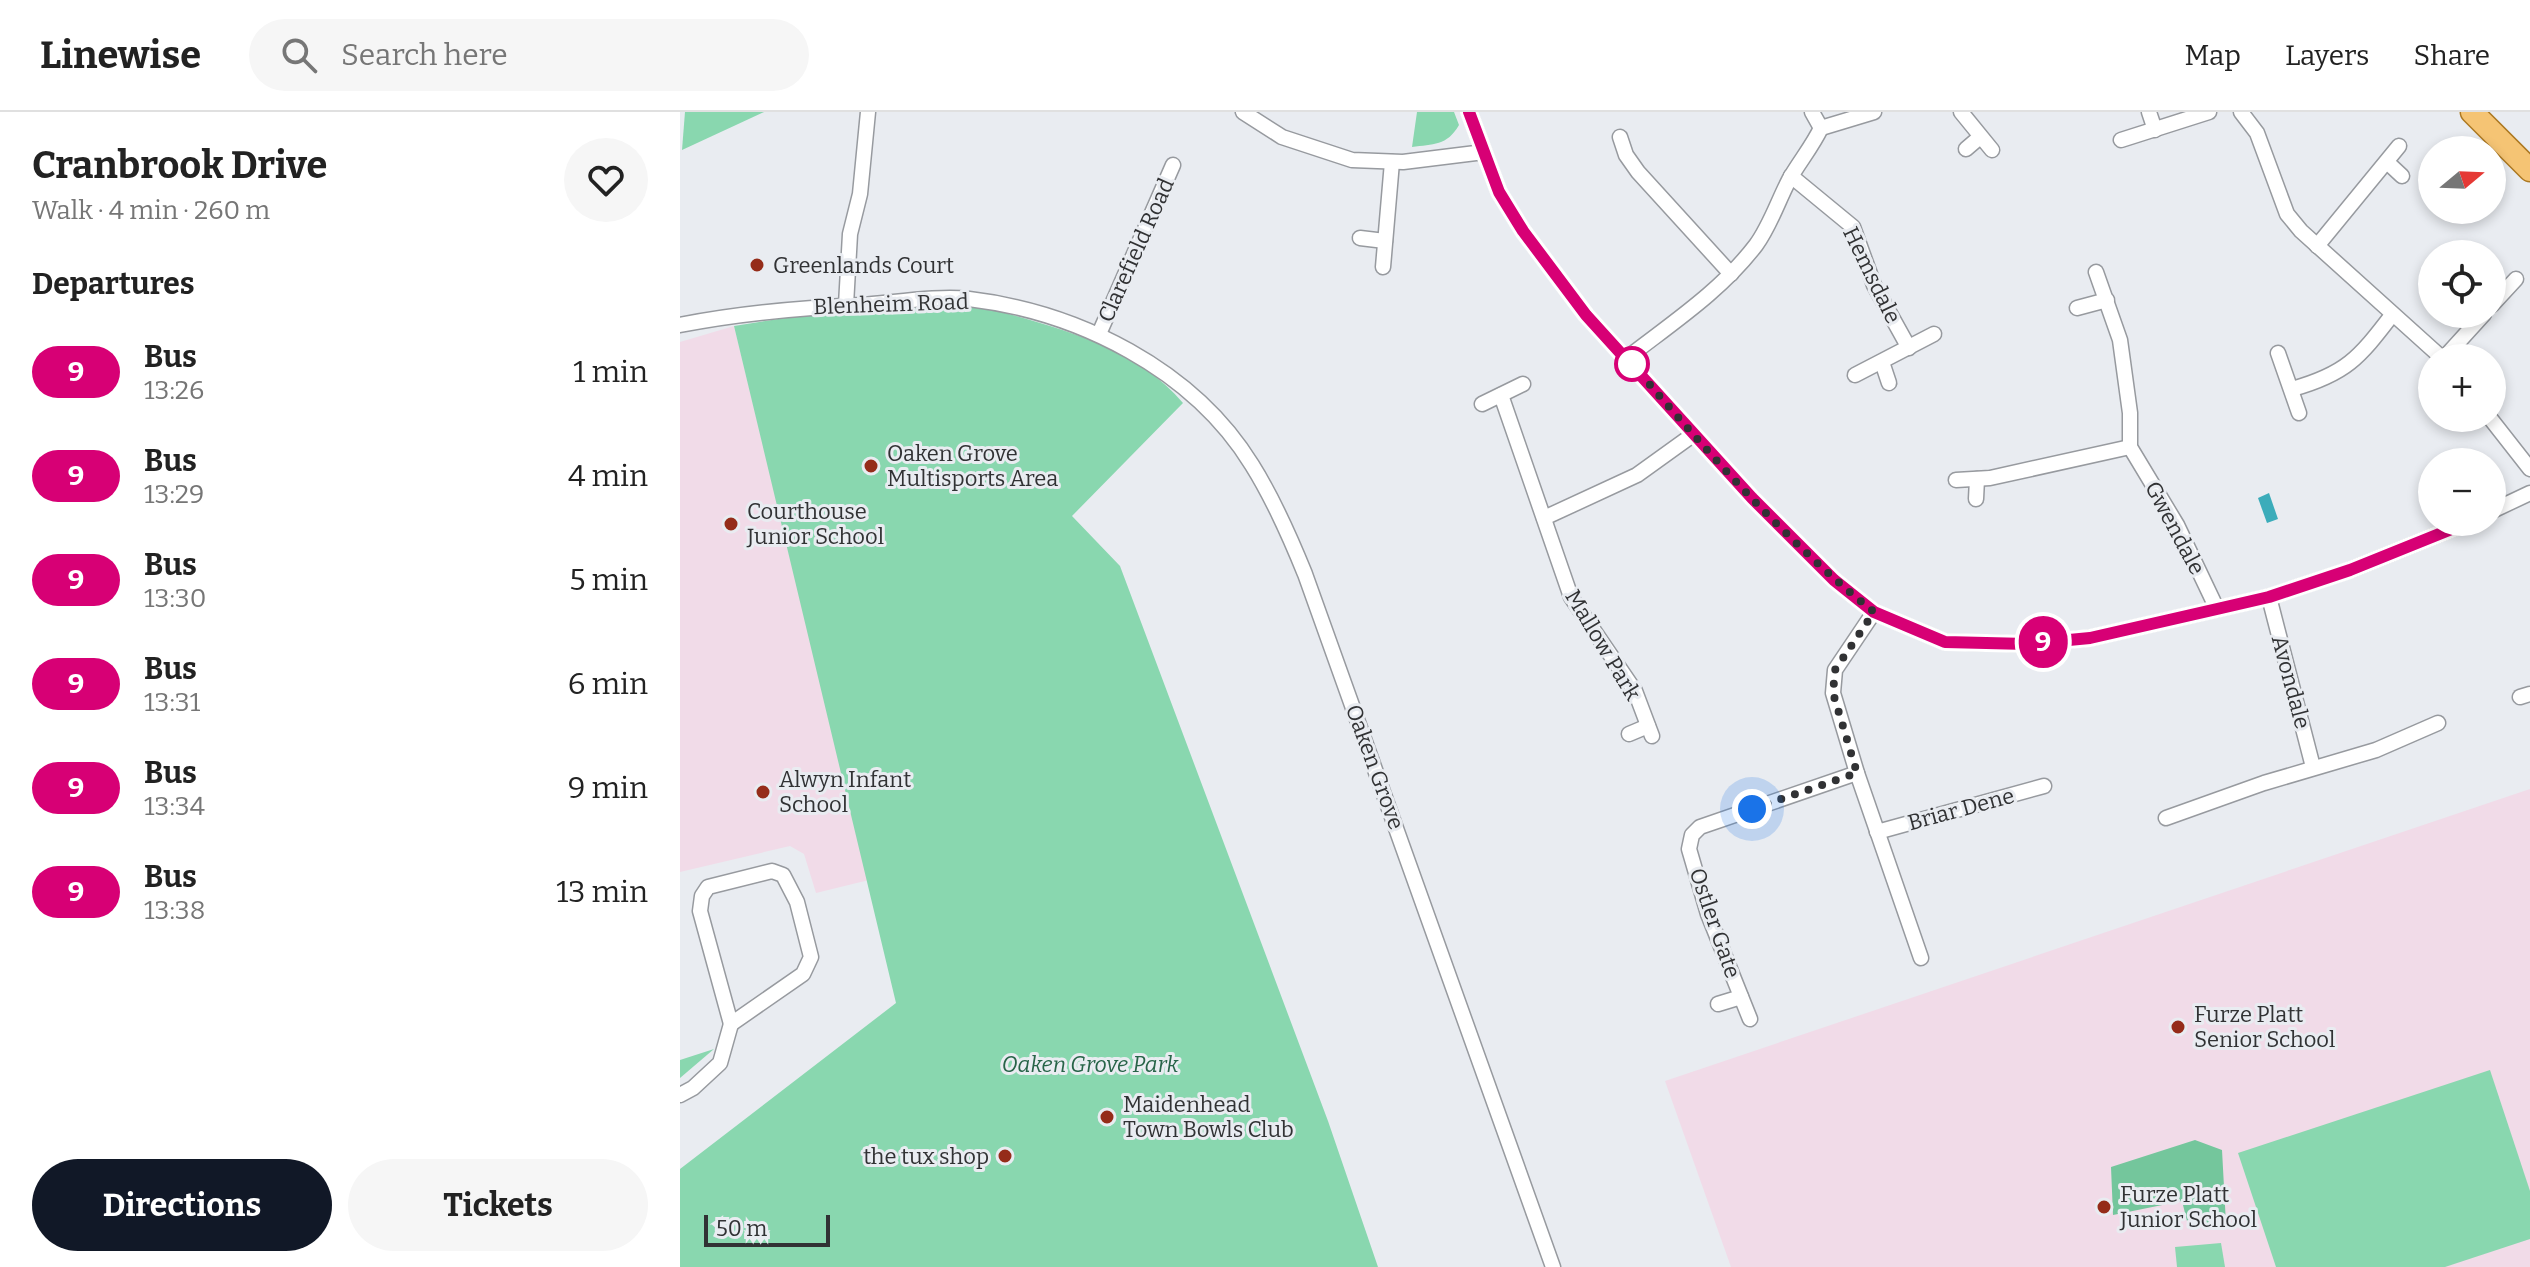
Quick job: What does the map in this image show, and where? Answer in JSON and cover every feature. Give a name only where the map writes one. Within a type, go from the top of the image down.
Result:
[{"type":"main road","points":[[2472,112],[2530,170]]},
{"type":"street","points":[[846,305],[850,234],[860,194],[868,112]]},
{"type":"street","points":[[1243,112],[1282,137],[1352,160],[1392,162],[1484,152]]},
{"type":"street","points":[[1469,112],[1499,192],[1523,231],[1586,315],[1752,498],[1834,580],[1874,612],[1945,642],[2027,644],[2090,638],[2269,597],[2381,559],[2436,536]]},
{"type":"street","points":[[1812,112],[1821,128]]},
{"type":"street","points":[[1627,358],[1700,303],[1758,243],[1791,176],[1813,146],[1821,128],[1874,112]]},
{"type":"street","points":[[1961,112],[1992,150]]},
{"type":"street","points":[[2149,112],[2155,130]]},
{"type":"street","points":[[2121,140],[2209,112]]},
{"type":"street","points":[[2241,112],[2257,133],[2287,214],[2317,246],[2426,344]]},
{"type":"street","points":[[1620,137],[1626,155],[1638,172],[1731,274]]},
{"type":"street","points":[[1966,149],[1980,137]]},
{"type":"street","points":[[2317,246],[2399,146]]},
{"type":"street","points":[[1383,267],[1392,162]]},
{"type":"street","points":[[2387,162],[2402,176]]},
{"type":"street","name":"Clarefield Road","points":[[1099,334],[1173,165]]},
{"type":"street","name":"Hemsdale","points":[[1791,176],[1853,227],[1874,285],[1909,348]]},
{"type":"street","points":[[1360,238],[1385,241]]},
{"type":"street","name":"Gwendale","points":[[2096,272],[2120,340],[2130,413],[2130,447],[2177,525],[2217,609]]},
{"type":"street","points":[[2506,289],[2516,279]]},
{"type":"street","name":"Blenheim Road","points":[[680,325],[732,314],[967,298],[1042,314],[1099,334]]},
{"type":"street","points":[[2077,308],[2107,300]]},
{"type":"street","points":[[2292,389],[2324,380],[2361,356],[2392,315]]},
{"type":"street","points":[[2456,344],[2471,328]]},
{"type":"street","name":"Oaken Grove","points":[[1099,334],[1170,378],[1208,411],[1232,436],[1252,464],[1284,523],[1305,574],[1553,1267]]},
{"type":"street","name":"Hemsdale","points":[[1855,375],[1934,334]]},
{"type":"street","points":[[2278,353],[2299,413]]},
{"type":"street","points":[[1882,362],[1889,383]]},
{"type":"street","points":[[1482,404],[1523,384]]},
{"type":"street","name":"Mallow Park","points":[[1501,395],[1571,597],[1635,691],[1650,731],[1629,734]]},
{"type":"street","points":[[2501,432],[2530,469]]},
{"type":"street","points":[[1544,518],[1637,475],[1694,434]]},
{"type":"street","points":[[1956,480],[1977,479],[2130,447]]},
{"type":"street","points":[[1976,499],[1977,479]]},
{"type":"street","points":[[2506,504],[2530,493]]},
{"type":"street","name":"Avondale","points":[[2269,597],[2313,767]]},
{"type":"street","name":"Briar Dene","points":[[1874,612],[1835,670],[1833,693],[1857,773],[1921,958]]},
{"type":"street","points":[[2166,818],[2313,767],[2376,750],[2438,723]]},
{"type":"street","name":"Ostler Gate","points":[[1750,1019],[1704,901],[1689,849],[1692,835],[1700,827],[1857,773]]},
{"type":"street","name":"Briar Dene","points":[[1877,832],[2044,786]]},
{"type":"street","points":[[680,1095],[693,1088],[720,1063],[731,1024],[700,911],[702,896],[708,887],[772,871],[783,875],[797,902],[811,957],[803,974],[731,1024]]},
{"type":"street","name":"Ostler Gate","points":[[1718,1004],[1741,997]]},
{"type":"shaded area","name":"Courthouse Junior School","points":[[734,326],[869,880],[816,893],[804,854],[790,846],[680,872],[680,342]]},
{"type":"shaded area","name":"Furze Platt Senior School","points":[[2530,789],[2530,1267],[1731,1267],[1665,1081]]},
{"type":"green space","points":[[685,112],[764,112],[682,150]]},
{"type":"green space","points":[[1417,112],[1454,112],[1459,125],[1444,140],[1412,147]]},
{"type":"green space","name":"Oaken Grove Park","points":[[967,302],[1055,327],[1111,349],[1162,382],[1183,403],[1072,516],[1120,566],[1328,1121],[1378,1267],[680,1267],[680,1169],[896,1003],[734,326],[829,311]]},
{"type":"green space","points":[[714,1049],[680,1078],[680,1060]]},
{"type":"green space","points":[[2490,1070],[2530,1191],[2530,1239],[2445,1267],[2276,1267],[2238,1153]]},
{"type":"green space","points":[[2195,1140],[2222,1150],[2226,1224],[2189,1229],[2182,1201],[2113,1215],[2111,1167]]},
{"type":"green space","points":[[2221,1243],[2225,1267],[2177,1267],[2175,1247]]},
{"type":"water","points":[[2269,493],[2278,519],[2267,523],[2258,498]]},
{"type":"bus line","name":"9","points":[[1469,112],[1499,192],[1523,231],[1586,315],[1752,498],[1834,580],[1874,612],[1945,642],[2027,644],[2090,638],[2269,597],[2437,536]]},
{"type":"place","name":"Greenlands Court","points":[[757,265]]},
{"type":"place","name":"Oaken Grove Multisports Area","points":[[871,466]]},
{"type":"place","name":"Courthouse Junior School","points":[[731,524]]},
{"type":"place","name":"Alwyn Infant School","points":[[763,792]]},
{"type":"place","name":"Furze Platt Senior School","points":[[2178,1027]]},
{"type":"place","name":"Maidenhead Town Bowls Club","points":[[1107,1117]]},
{"type":"place","name":"the tux shop","points":[[1005,1156]]},
{"type":"place","name":"Furze Platt Junior School","points":[[2104,1207]]},
{"type":"route","points":[[1632,364],[1627,358],[1752,498],[1834,580],[1874,612],[1835,670],[1833,693],[1857,773],[1752,809]]}]
